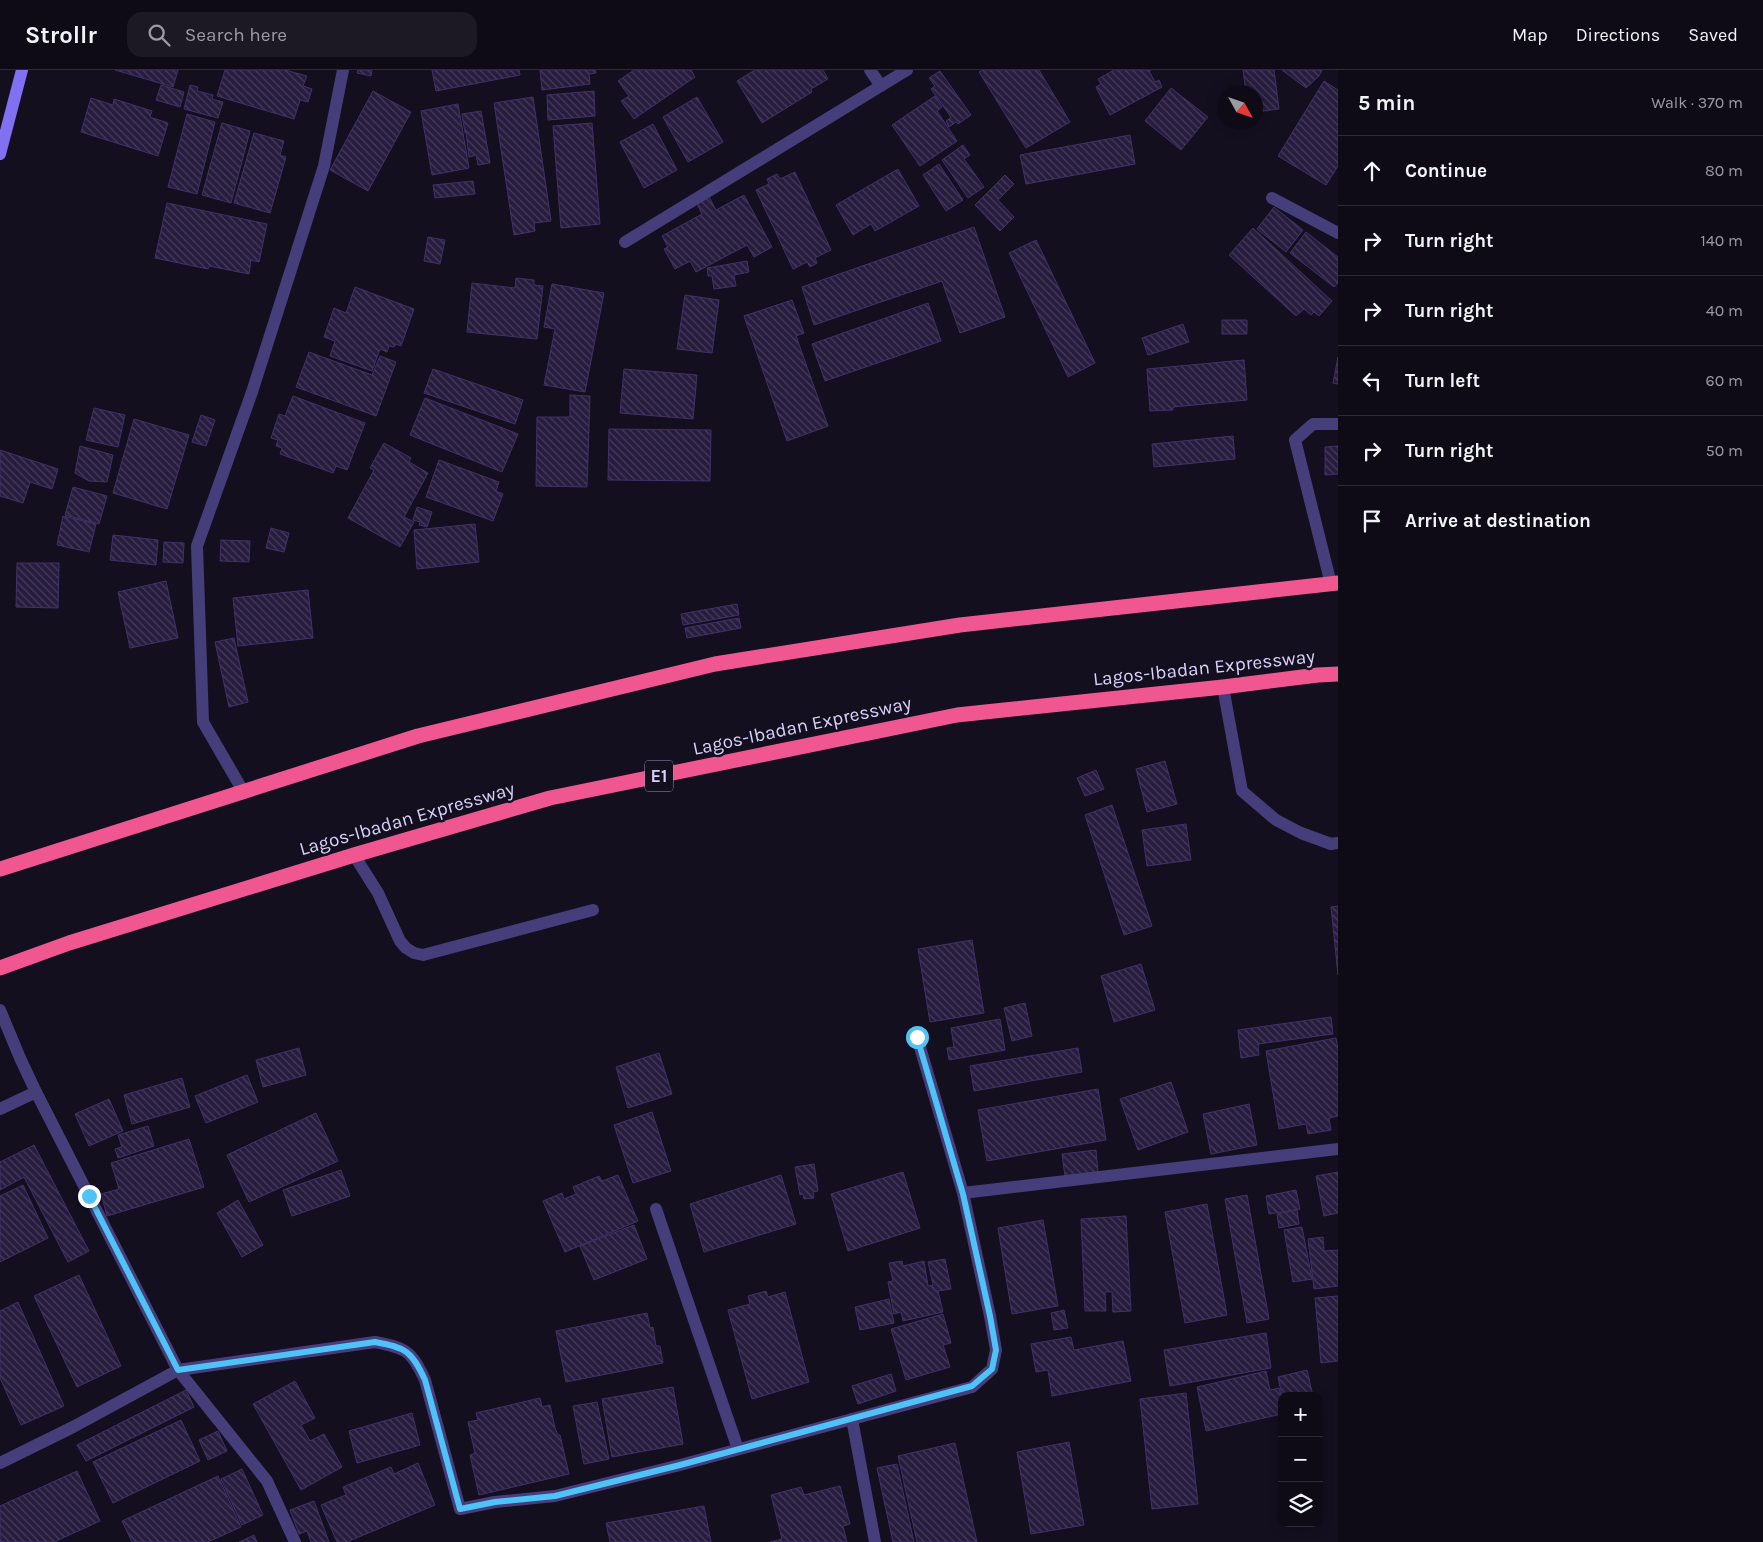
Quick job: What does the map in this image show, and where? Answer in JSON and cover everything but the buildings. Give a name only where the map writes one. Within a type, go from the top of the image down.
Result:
[{"type":"highway","points":[[0,869],[418,736],[715,664],[960,625],[1335,583]]},
{"type":"highway","name":"Lagos-Ibadan Expressway","points":[[0,968],[69,943],[354,855],[550,798],[956,714],[1338,674]]},
{"type":"street","points":[[0,154],[22,70]]},
{"type":"street","points":[[243,791],[203,722],[198,546],[252,392],[324,166],[343,70]]},
{"type":"street","points":[[870,70],[881,86]]},
{"type":"street","points":[[625,242],[907,70]]},
{"type":"street","points":[[1272,198],[1338,232]]},
{"type":"street","points":[[1335,583],[1295,440],[1313,424],[1338,424]]},
{"type":"street","points":[[1224,687],[1242,791],[1276,820],[1301,833],[1331,844],[1338,843]]},
{"type":"street","points":[[354,855],[378,893],[400,941],[414,953],[423,955],[593,910]]},
{"type":"street","points":[[0,1010],[36,1092],[178,1370],[267,1481],[295,1542]]},
{"type":"street","points":[[0,1462],[73,1427],[178,1370],[375,1342],[400,1347],[416,1361],[425,1380],[460,1509],[495,1502],[555,1496],[972,1386],[992,1369],[996,1350],[963,1194],[917,1037]]},
{"type":"street","points":[[0,1109],[36,1092]]},
{"type":"street","points":[[963,1194],[1338,1149]]},
{"type":"street","points":[[656,1209],[738,1449]]},
{"type":"street","points":[[852,1418],[875,1542]]},
{"type":"route","points":[[89,1196],[178,1370],[375,1342],[400,1347],[416,1361],[425,1380],[460,1509],[495,1502],[555,1496],[680,1465],[972,1386],[992,1369],[996,1350],[963,1194],[917,1037]]}]
